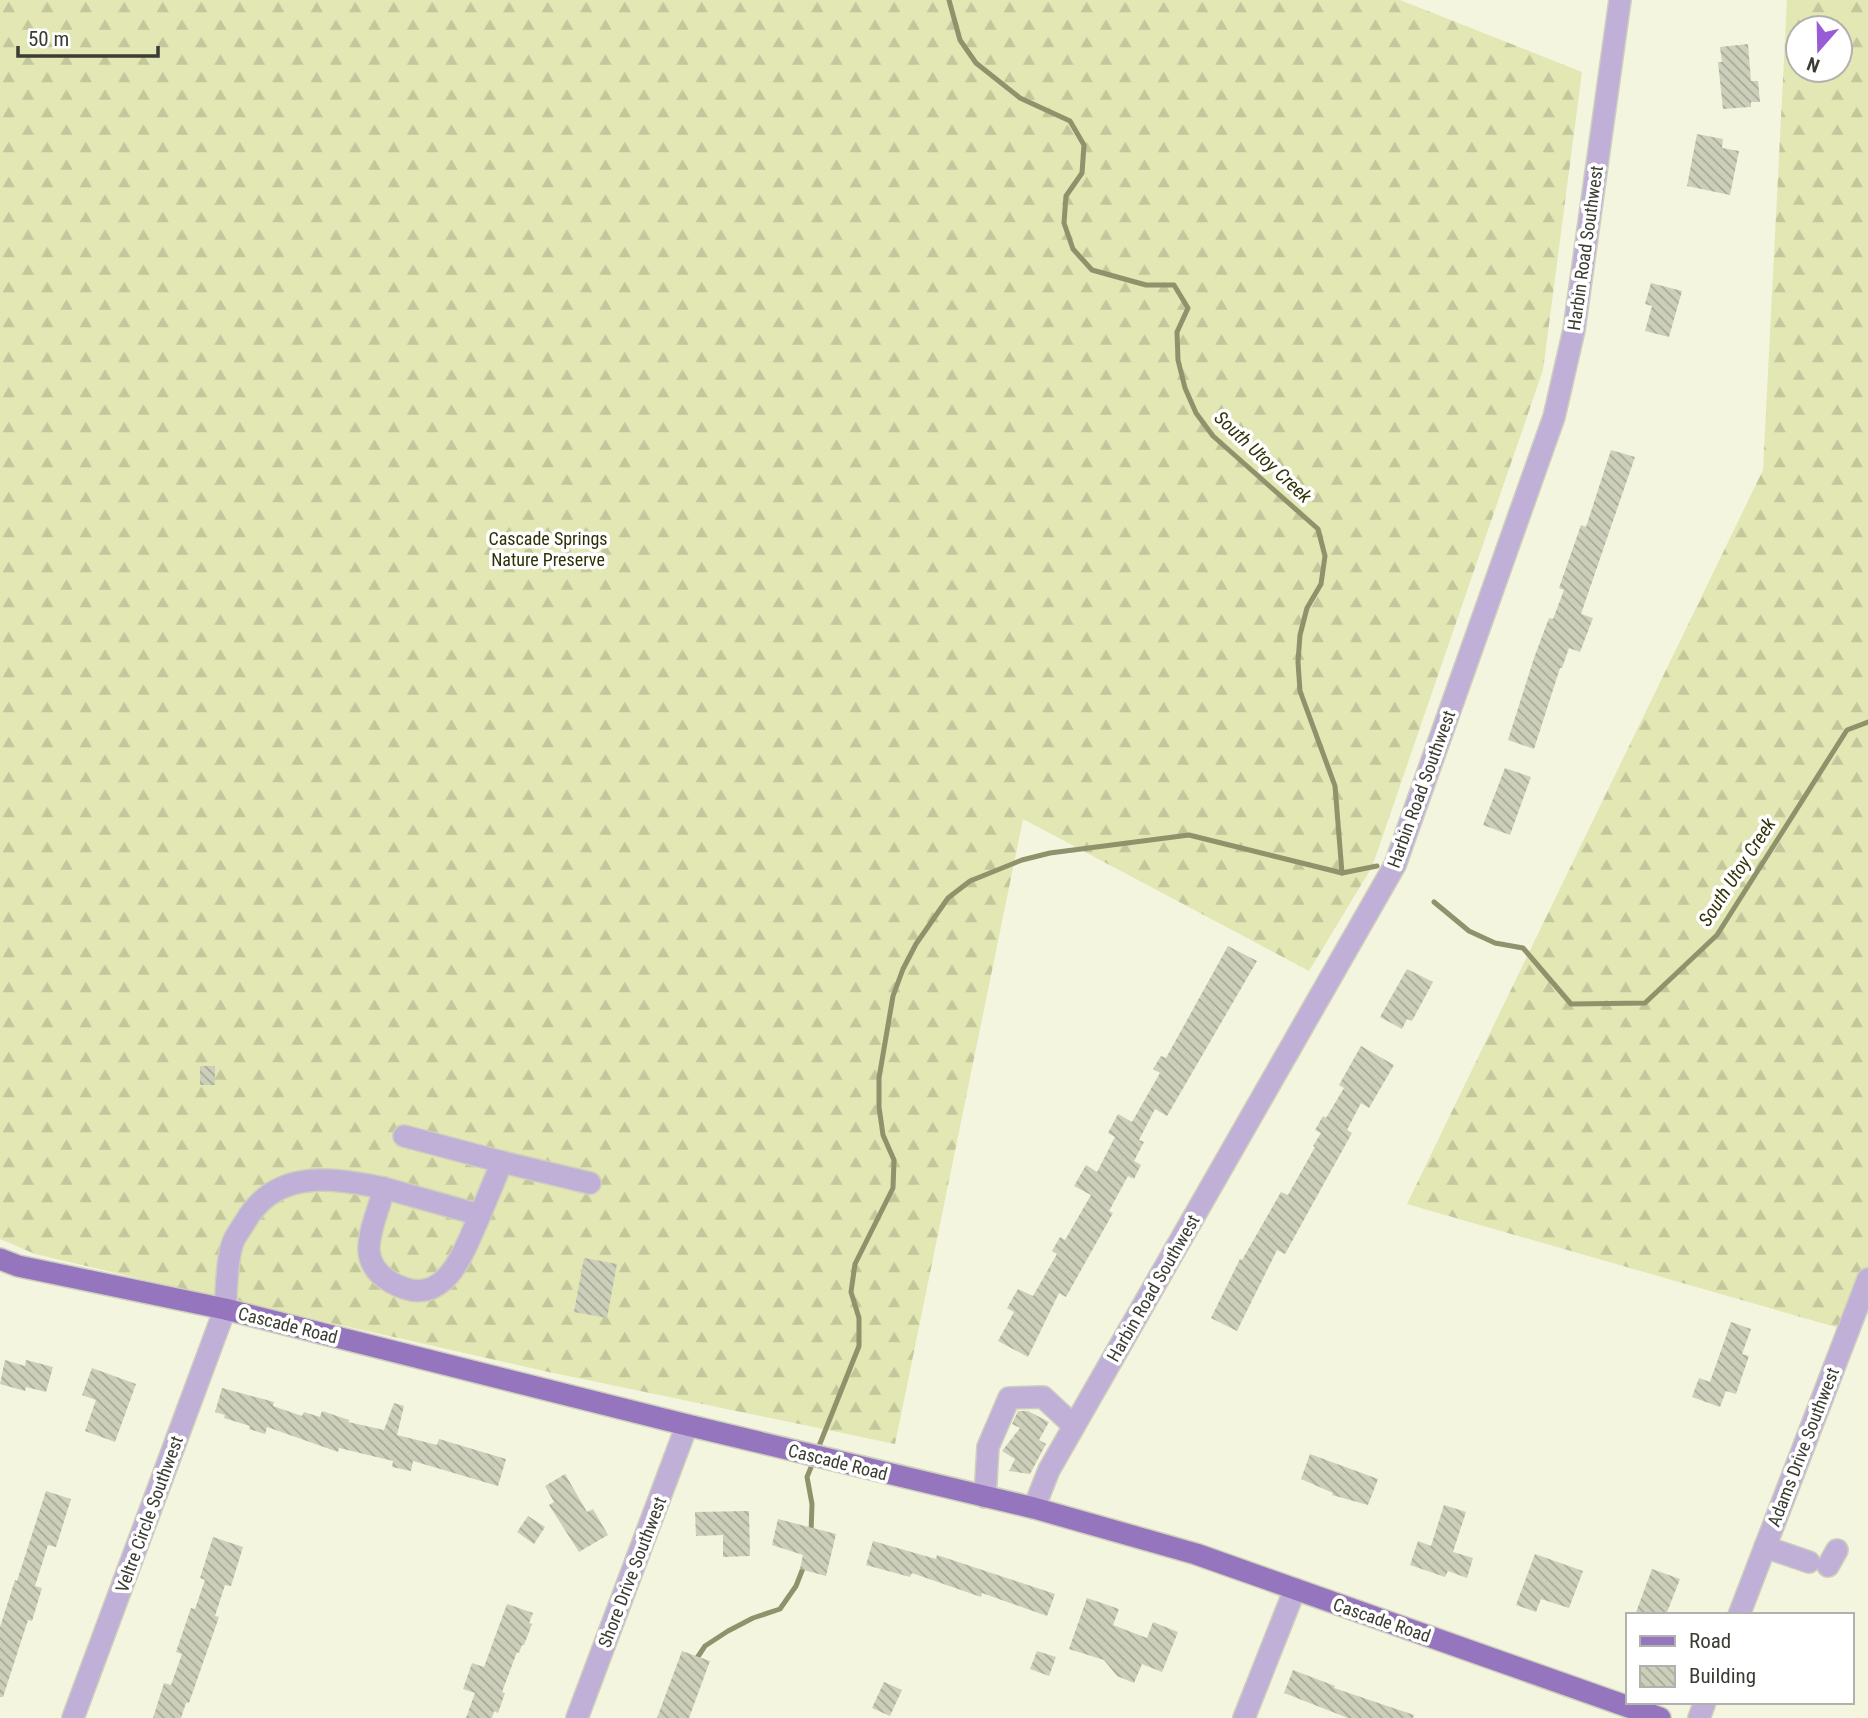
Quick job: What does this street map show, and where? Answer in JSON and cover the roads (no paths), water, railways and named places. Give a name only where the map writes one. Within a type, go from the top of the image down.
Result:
[{"type":"main road","name":"Cascade Road","points":[[0,1259],[18,1266],[225,1309],[687,1425],[1034,1508],[1196,1554],[1660,1718]]},
{"type":"street","name":"Harbin Road Southwest","points":[[1034,1508],[1049,1470],[1395,865],[1554,417],[1574,330],[1620,0]]},
{"type":"street","points":[[404,1136],[590,1183]]},
{"type":"street","points":[[384,1188],[369,1252],[377,1273],[398,1286],[420,1292],[440,1285],[461,1257],[502,1162]]},
{"type":"street","name":"Veltre Circle Southwest","points":[[73,1718],[225,1309],[232,1244],[250,1213],[272,1191],[303,1181],[337,1179],[384,1188],[480,1215]]},
{"type":"street","name":"Adams Drive Southwest","points":[[1740,1613],[1868,1279]]},
{"type":"street","points":[[985,1497],[988,1447],[1009,1398],[1043,1397],[1074,1426]]},
{"type":"street","name":"Shore Drive Southwest","points":[[577,1718],[687,1425]]},
{"type":"street","points":[[1765,1547],[1824,1559]]},
{"type":"street","points":[[1244,1718],[1295,1589]]},
{"type":"waterway","name":"South Utoy Creek","points":[[949,0],[960,40],[976,63],[1020,98],[1070,121],[1084,145],[1082,173],[1066,196],[1064,223],[1073,249],[1092,270],[1146,285],[1174,285],[1188,308],[1177,332],[1178,360],[1185,388],[1196,413],[1213,436],[1318,529],[1325,556],[1321,584],[1307,608],[1300,635],[1300,691],[1335,786],[1342,873]]},
{"type":"waterway","name":"South Utoy Creek","points":[[1434,902],[1469,931],[1495,943],[1523,948],[1571,1004],[1645,1003],[1717,935],[1847,730],[1868,722]]},
{"type":"waterway","points":[[817,1451],[859,1346],[859,1318],[851,1292],[855,1264],[893,1188],[894,1160],[883,1135],[879,1107],[879,1078],[893,996],[916,944],[948,898],[970,881],[1022,860],[1050,853],[1189,835],[1342,873],[1377,866]]},
{"type":"waterway","points":[[811,1533],[812,1504],[807,1477],[814,1460]]},
{"type":"waterway","points":[[695,1661],[705,1646],[728,1631],[753,1618],[780,1609],[796,1586],[805,1563]]},
{"type":"park label","name":"Cascade Springs Nature Preserve","points":[[548,548]]}]
